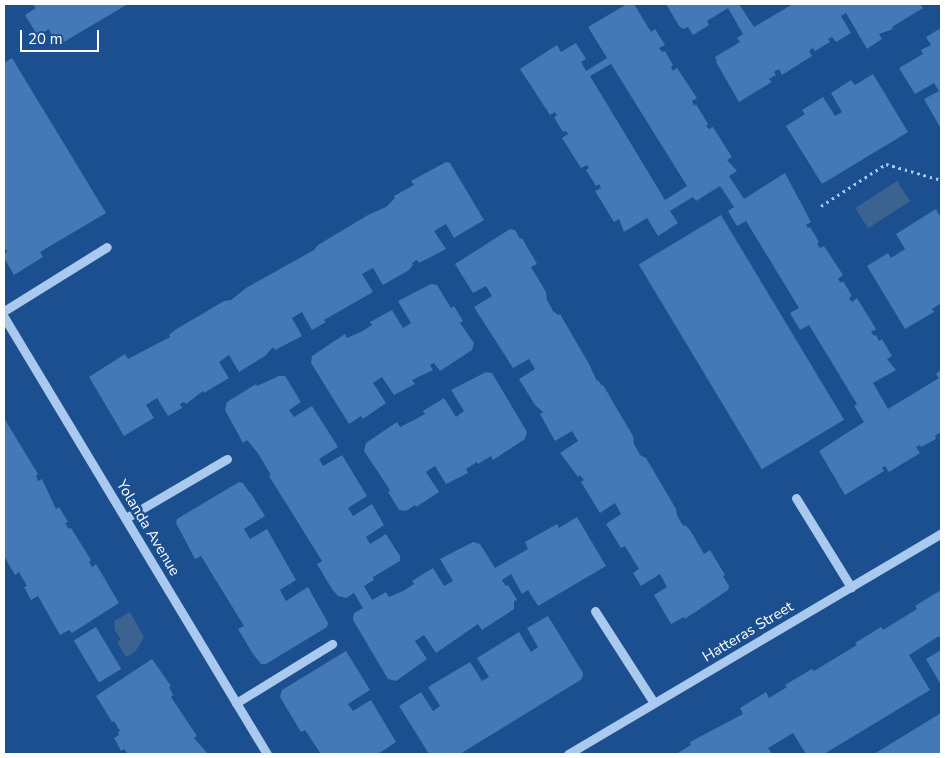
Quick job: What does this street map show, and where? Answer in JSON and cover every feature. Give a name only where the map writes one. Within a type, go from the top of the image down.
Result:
[{"type":"street","points":[[4,311],[107,247]]},
{"type":"street","name":"Yolanda Avenue","points":[[4,317],[267,754]]},
{"type":"street","points":[[126,518],[227,458]]},
{"type":"street","points":[[796,498],[850,587]]},
{"type":"street","name":"Hatteras Street","points":[[568,754],[941,533]]},
{"type":"street","points":[[596,611],[654,703]]},
{"type":"street","points":[[236,703],[332,644]]},
{"type":"path","points":[[821,206],[886,164],[941,180]]},
{"type":"water","points":[[897,181],[910,201],[868,228],[855,208]]},
{"type":"water","points":[[130,612],[144,637],[135,652],[126,657],[117,642],[121,639],[115,631],[114,621]]},
{"type":"building","points":[[32,4],[128,4],[57,46],[49,29],[38,36],[25,15],[36,8]]},
{"type":"building","points":[[627,4],[634,4],[651,32],[655,29],[665,45],[659,48],[662,52],[665,51],[673,65],[671,67],[673,71],[677,68],[697,98],[692,101],[694,106],[696,104],[708,124],[706,126],[709,129],[713,127],[732,157],[727,160],[737,171],[729,176],[744,199],[785,173],[811,222],[806,225],[808,228],[810,227],[819,242],[817,244],[820,248],[824,246],[843,275],[838,279],[841,283],[843,281],[852,296],[849,298],[852,302],[857,298],[876,329],[871,332],[874,336],[876,335],[879,341],[882,339],[892,356],[887,359],[896,370],[873,383],[888,409],[939,378],[936,374],[941,370],[941,437],[939,433],[935,436],[936,439],[921,447],[920,445],[916,447],[920,453],[889,472],[885,466],[882,468],[884,471],[845,495],[819,451],[864,422],[854,406],[857,404],[809,325],[800,330],[790,313],[799,308],[746,221],[737,226],[728,211],[734,207],[720,186],[696,201],[693,197],[670,211],[678,223],[658,236],[647,218],[624,232],[619,219],[614,222],[595,191],[601,188],[599,184],[596,186],[586,170],[589,168],[587,165],[581,168],[562,138],[568,134],[566,131],[563,132],[554,117],[557,116],[555,112],[550,115],[520,69],[557,45],[561,52],[576,43],[586,59],[581,62],[586,71],[607,58],[588,27]],"holes":[[[611,64],[687,186],[665,200],[590,76]]]},
{"type":"building","points":[[666,4],[739,4],[754,27],[793,4],[920,4],[923,8],[892,27],[893,29],[879,34],[882,39],[867,49],[846,13],[841,16],[851,33],[836,42],[832,37],[828,39],[830,42],[815,51],[813,48],[809,51],[812,56],[782,75],[779,69],[774,72],[776,75],[769,79],[772,82],[739,102],[715,57],[740,42],[737,38],[743,34],[728,8],[707,21],[709,25],[693,35],[688,27],[683,29],[679,26]]},
{"type":"building","points":[[941,28],[941,129],[924,99],[939,91],[934,83],[915,94],[899,68],[923,54],[921,50],[931,45],[926,37]]},
{"type":"building","points":[[12,58],[106,213],[40,252],[43,257],[14,275],[4,258],[4,254],[7,252],[4,246],[4,63]]},
{"type":"building","points":[[873,74],[908,132],[822,184],[786,126],[805,114],[802,110],[823,97],[835,116],[842,112],[831,93],[851,80],[855,85]]},
{"type":"building","points":[[446,162],[450,163],[484,220],[454,238],[446,224],[434,231],[446,249],[419,263],[417,260],[412,263],[413,265],[409,270],[383,285],[373,268],[362,274],[373,292],[324,320],[326,322],[312,330],[302,312],[292,318],[302,336],[275,350],[273,347],[265,356],[239,372],[229,355],[219,362],[229,378],[204,393],[203,391],[186,404],[184,402],[180,404],[182,408],[168,416],[157,398],[146,405],[154,418],[124,436],[89,377],[125,354],[128,359],[170,337],[169,335],[175,330],[224,301],[231,300],[246,288],[314,250],[318,245],[368,215],[386,207],[395,198],[394,196],[414,185],[411,181]]},
{"type":"building","points":[[936,209],[939,215],[941,214],[941,303],[932,309],[934,312],[905,329],[867,266],[888,253],[891,258],[905,249],[896,234]]},
{"type":"building","points":[[721,215],[844,420],[762,469],[639,264]]},
{"type":"building","points":[[510,229],[515,230],[520,239],[522,238],[537,264],[531,267],[546,292],[547,300],[553,311],[558,315],[560,314],[597,381],[603,385],[633,436],[634,444],[640,455],[646,458],[676,509],[683,526],[685,525],[690,530],[704,554],[710,550],[725,575],[723,576],[729,586],[728,590],[685,619],[684,617],[671,624],[654,595],[667,587],[660,574],[641,586],[633,573],[639,569],[625,546],[621,548],[606,524],[621,514],[615,503],[600,513],[581,482],[584,480],[580,475],[578,477],[560,453],[578,441],[572,431],[555,441],[540,414],[543,412],[535,405],[519,379],[535,369],[529,359],[513,368],[474,307],[492,296],[486,286],[473,293],[455,264]]},
{"type":"building","points":[[431,284],[437,285],[451,308],[454,306],[463,321],[460,323],[474,343],[472,350],[440,371],[434,363],[430,365],[433,370],[412,380],[415,384],[394,395],[382,377],[373,383],[386,403],[363,419],[361,416],[349,424],[311,363],[312,356],[345,334],[347,338],[361,332],[372,325],[370,322],[392,310],[403,328],[411,323],[398,301]]},
{"type":"building","points":[[486,372],[492,373],[527,432],[525,439],[493,460],[491,456],[478,464],[477,462],[466,469],[468,473],[446,484],[435,466],[426,472],[439,492],[416,507],[415,505],[406,511],[399,510],[388,492],[390,491],[388,487],[364,451],[366,443],[397,422],[400,427],[425,414],[423,411],[444,398],[456,417],[464,411],[451,390]]},
{"type":"building","points":[[279,376],[285,376],[301,402],[289,410],[294,417],[312,406],[338,447],[319,459],[323,466],[342,455],[367,496],[348,508],[353,516],[372,504],[384,525],[366,537],[370,544],[386,534],[400,556],[400,561],[373,577],[374,580],[364,586],[372,600],[386,592],[389,597],[403,591],[414,584],[412,581],[433,568],[444,586],[453,581],[440,559],[473,542],[480,544],[495,568],[528,549],[525,542],[557,524],[559,528],[577,517],[606,566],[538,606],[528,590],[522,594],[511,574],[502,580],[506,586],[508,585],[517,600],[514,601],[514,609],[482,630],[478,624],[436,653],[424,635],[415,641],[427,659],[396,681],[388,679],[353,620],[354,613],[363,608],[354,593],[346,598],[338,596],[332,589],[317,564],[322,561],[269,476],[271,475],[247,440],[243,443],[225,410],[227,402],[256,384],[257,386]]},
{"type":"building","points":[[4,418],[38,474],[36,476],[38,481],[42,479],[56,509],[59,507],[68,522],[65,523],[69,529],[71,528],[91,560],[89,562],[92,567],[96,564],[119,603],[72,633],[69,630],[60,635],[38,596],[31,600],[24,587],[27,586],[19,572],[15,575],[4,556]]},
{"type":"building","points":[[239,482],[243,483],[250,492],[265,516],[244,529],[250,539],[267,529],[296,580],[280,590],[286,601],[308,587],[328,623],[327,627],[266,664],[261,664],[253,654],[238,629],[244,626],[201,556],[195,559],[176,523],[177,519]]},
{"type":"building","points":[[941,590],[941,640],[939,636],[909,655],[930,690],[824,754],[806,754],[793,733],[768,748],[772,754],[676,754],[691,745],[690,742],[743,714],[740,708],[766,692],[769,698],[787,687],[785,685],[812,669],[814,671],[857,645],[855,643],[881,627],[883,630],[917,609],[915,606]]},
{"type":"building","points":[[548,616],[583,673],[582,679],[460,754],[429,754],[399,706],[421,692],[433,711],[440,706],[428,687],[470,662],[482,681],[489,677],[477,658],[519,632],[531,652],[538,647],[527,628]]},
{"type":"building","points":[[96,627],[121,669],[99,682],[74,640]]},
{"type":"building","points":[[941,650],[941,685],[926,659]]},
{"type":"building","points":[[346,651],[370,690],[348,704],[353,711],[371,700],[396,742],[378,754],[321,754],[305,730],[301,732],[280,697],[282,690]]},
{"type":"building","points":[[152,659],[171,686],[169,687],[173,695],[171,697],[197,736],[194,738],[208,754],[128,754],[124,749],[121,751],[114,738],[119,735],[118,732],[120,731],[114,721],[112,722],[96,696]]},
{"type":"building","points":[[941,713],[941,754],[874,754]]}]
